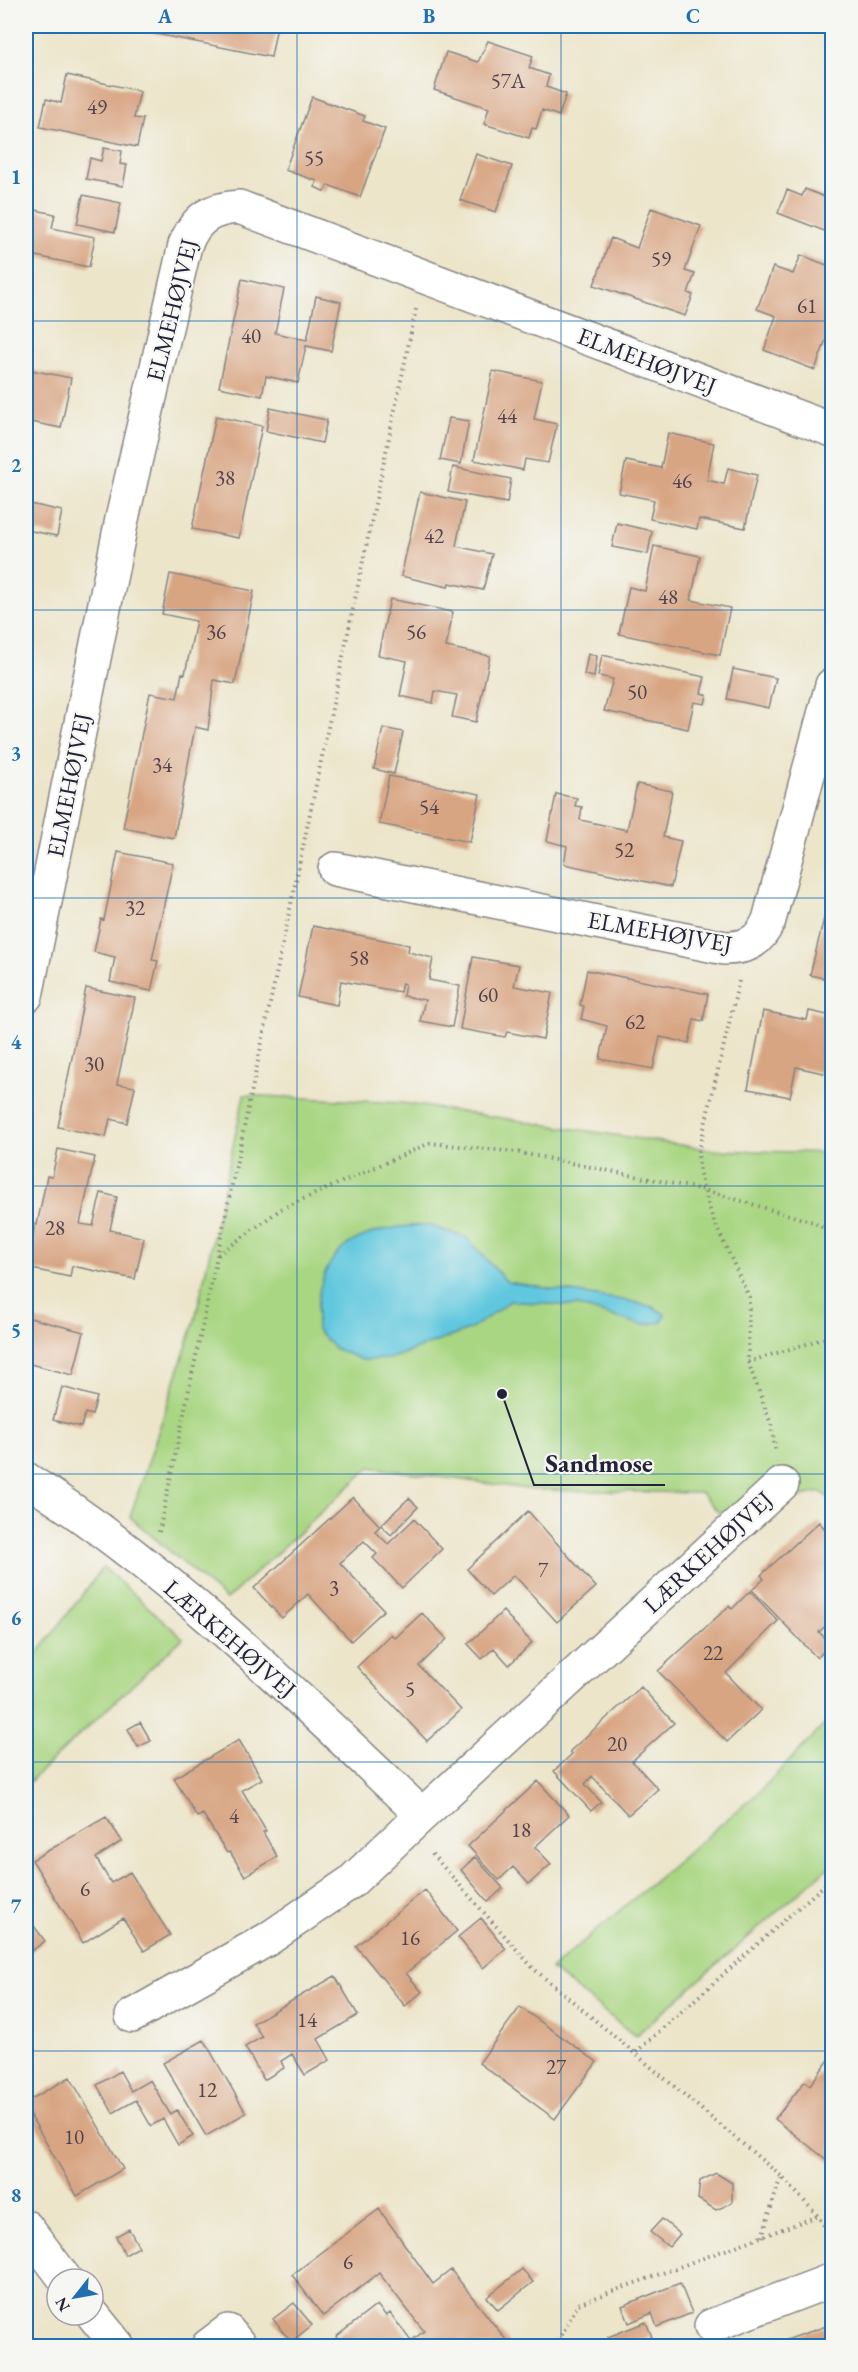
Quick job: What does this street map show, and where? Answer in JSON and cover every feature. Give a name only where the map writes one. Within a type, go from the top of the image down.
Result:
[{"type":"street","name":"ELMEHØJVEJ","points":[[26,996],[122,519],[185,245],[191,230],[203,215],[220,208],[239,207],[832,430]]},
{"type":"street","name":"ELMEHØJVEJ","points":[[335,869],[725,948],[738,948],[752,943],[763,934],[769,920],[832,685]]},
{"type":"street","name":"LÆRKEHØJVEJ","points":[[26,1479],[62,1502],[151,1571],[281,1682],[415,1821]]},
{"type":"street","name":"LÆRKEHØJVEJ","points":[[132,2016],[278,1933],[351,1882],[782,1484]]},
{"type":"street","points":[[26,2227],[56,2267]]},
{"type":"street","points":[[711,2326],[832,2280]]},
{"type":"street","points":[[103,2327],[118,2346]]},
{"type":"street","points":[[208,2346],[228,2331],[240,2346]]},
{"type":"path","points":[[151,1571],[423,276]]},
{"type":"path","points":[[738,948],[739,981],[698,1154],[704,1190],[712,1217],[749,1297],[748,1362],[771,1424]]},
{"type":"path","points":[[217,1256],[281,1209],[430,1143],[516,1152],[704,1190],[813,1222],[832,1233]]},
{"type":"path","points":[[748,1362],[832,1336]]},
{"type":"path","points":[[415,1821],[534,1968],[781,2176],[818,2216],[832,2238]]},
{"type":"path","points":[[636,2052],[832,1878]]},
{"type":"path","points":[[762,2237],[781,2176]]},
{"type":"path","points":[[556,2346],[578,2304],[818,2216]]},
{"type":"green space","points":[[244,1095],[402,1103],[714,1150],[832,1153],[832,1500],[821,1492],[719,1513],[701,1493],[534,1490],[370,1467],[226,1600],[130,1517],[195,1320]]},
{"type":"green space","points":[[103,1567],[183,1638],[26,1785],[26,1669]]},
{"type":"green space","points":[[832,1717],[832,1864],[635,2036],[551,1969],[759,1792]]},
{"type":"water","points":[[428,1225],[467,1238],[507,1282],[629,1301],[653,1307],[665,1314],[662,1322],[643,1325],[577,1306],[510,1301],[471,1329],[389,1359],[362,1360],[334,1348],[317,1330],[322,1280],[331,1262],[343,1248],[359,1238],[379,1231]]},
{"type":"building","points":[[121,26],[277,26],[271,57]]},
{"type":"building","points":[[488,41],[533,56],[529,68],[549,75],[546,87],[566,94],[559,116],[542,110],[536,129],[532,128],[529,138],[484,124],[489,108],[434,90],[446,52],[478,62]]},
{"type":"building","points":[[67,75],[140,91],[134,118],[143,119],[137,147],[40,127],[46,99],[61,103]]},
{"type":"building","points":[[312,97],[365,116],[363,121],[385,129],[360,197],[328,185],[325,192],[315,187],[317,181],[285,170]]},
{"type":"building","points":[[104,148],[122,151],[120,164],[127,165],[123,186],[86,179],[90,158],[101,161]]},
{"type":"building","points":[[476,154],[512,166],[496,212],[460,200]]},
{"type":"building","points":[[805,189],[832,200],[832,234],[778,213],[787,190],[802,196]]},
{"type":"building","points":[[83,195],[121,203],[115,232],[77,224]]},
{"type":"building","points":[[26,208],[55,214],[52,228],[95,237],[89,267],[26,254]]},
{"type":"building","points":[[651,208],[701,226],[685,271],[695,274],[688,293],[693,295],[685,316],[594,285],[611,238],[637,248]]},
{"type":"building","points":[[801,255],[832,267],[832,323],[815,370],[764,350],[776,316],[757,309],[773,267],[793,274]]},
{"type":"building","points":[[242,279],[284,289],[275,333],[307,340],[316,296],[341,302],[331,351],[306,346],[298,383],[266,376],[262,396],[219,387]]},
{"type":"building","points":[[26,369],[71,378],[61,428],[26,421]]},
{"type":"building","points":[[493,371],[542,381],[534,419],[557,424],[548,463],[525,459],[523,470],[474,460]]},
{"type":"building","points":[[270,408],[327,420],[322,443],[266,431]]},
{"type":"building","points":[[216,416],[262,426],[239,538],[192,529]]},
{"type":"building","points":[[449,418],[469,421],[461,464],[440,460]]},
{"type":"building","points":[[668,433],[714,443],[707,480],[724,484],[728,468],[757,475],[745,528],[699,519],[697,529],[650,519],[654,500],[619,493],[626,461],[661,468]]},
{"type":"building","points":[[453,467],[511,479],[507,503],[448,492]]},
{"type":"building","points":[[420,492],[465,502],[456,546],[492,554],[483,590],[449,583],[448,587],[401,576]]},
{"type":"building","points":[[26,503],[62,511],[57,536],[26,530]]},
{"type":"building","points":[[617,523],[652,531],[648,554],[612,547]]},
{"type":"building","points":[[654,546],[700,556],[691,600],[730,608],[720,655],[619,634],[629,587],[645,591]]},
{"type":"building","points":[[170,574],[254,591],[235,684],[214,680],[208,730],[195,727],[174,838],[123,828],[150,693],[177,698],[182,673],[185,674],[196,621],[162,614]]},
{"type":"building","points":[[390,599],[453,612],[446,647],[490,656],[476,722],[452,717],[457,695],[435,691],[433,703],[400,696],[407,661],[378,655]]},
{"type":"building","points":[[588,654],[597,656],[594,677],[584,675]]},
{"type":"building","points":[[602,655],[705,677],[701,693],[707,695],[705,704],[694,702],[688,729],[604,711],[613,679],[598,676]]},
{"type":"building","points":[[733,669],[776,678],[769,708],[727,699]]},
{"type":"building","points":[[383,728],[403,732],[394,774],[374,769]]},
{"type":"building","points":[[389,776],[480,794],[470,842],[379,824]]},
{"type":"building","points":[[637,784],[672,791],[663,837],[681,841],[671,887],[564,864],[567,846],[547,841],[556,794],[577,798],[575,806],[582,807],[580,820],[627,830]]},
{"type":"building","points":[[118,852],[173,863],[152,960],[158,961],[151,991],[110,982],[115,957],[94,952],[101,919],[104,920]]},
{"type":"building","points":[[832,886],[832,980],[810,975]]},
{"type":"building","points":[[313,926],[409,945],[408,952],[433,958],[429,980],[460,986],[452,1027],[420,1021],[425,1000],[403,996],[405,984],[402,983],[400,992],[341,981],[337,1005],[298,997]]},
{"type":"building","points":[[473,957],[519,965],[514,986],[552,993],[543,1039],[507,1032],[505,1037],[460,1029]]},
{"type":"building","points":[[587,970],[708,994],[703,1021],[694,1019],[689,1043],[660,1037],[653,1069],[600,1059],[607,1026],[581,1019],[584,1006],[580,1005]]},
{"type":"building","points":[[86,988],[135,998],[117,1084],[135,1087],[127,1123],[110,1119],[106,1137],[58,1127]]},
{"type":"building","points":[[763,1011],[807,1020],[809,1011],[832,1016],[832,1075],[796,1067],[790,1097],[748,1089]]},
{"type":"building","points":[[58,1149],[95,1157],[80,1224],[93,1226],[101,1193],[117,1197],[110,1230],[144,1238],[135,1279],[72,1266],[70,1277],[27,1268],[47,1176],[52,1177]]},
{"type":"building","points":[[26,1317],[84,1332],[73,1375],[26,1363]]},
{"type":"building","points":[[62,1387],[97,1397],[92,1415],[85,1413],[81,1427],[53,1420]]},
{"type":"building","points":[[353,1497],[380,1526],[375,1531],[388,1544],[414,1519],[442,1549],[402,1588],[373,1558],[377,1554],[364,1541],[340,1563],[384,1610],[351,1641],[308,1594],[282,1618],[254,1588]]},
{"type":"building","points":[[409,1498],[418,1507],[391,1535],[381,1525]]},
{"type":"building","points":[[528,1511],[596,1587],[557,1622],[514,1575],[491,1596],[467,1569]]},
{"type":"building","points":[[819,1522],[832,1537],[832,1578],[827,1583],[832,1589],[832,1620],[819,1632],[831,1644],[817,1658],[752,1590],[764,1579],[761,1575]]},
{"type":"building","points":[[750,1591],[778,1621],[726,1673],[761,1710],[727,1742],[658,1671],[729,1606],[732,1609]]},
{"type":"building","points":[[503,1611],[532,1643],[509,1665],[494,1648],[482,1659],[468,1644]]},
{"type":"building","points":[[422,1613],[447,1639],[419,1666],[461,1710],[427,1741],[357,1667],[391,1634],[395,1638]]},
{"type":"building","points":[[641,1687],[674,1723],[632,1761],[658,1789],[628,1815],[592,1776],[585,1784],[601,1802],[591,1811],[554,1771],[572,1754],[570,1751]]},
{"type":"building","points":[[140,1722],[151,1741],[138,1747],[128,1729]]},
{"type":"building","points":[[239,1740],[262,1779],[242,1790],[266,1831],[263,1832],[277,1857],[245,1876],[230,1852],[227,1853],[203,1814],[197,1817],[174,1778]]},
{"type":"building","points":[[538,1781],[569,1815],[535,1847],[551,1864],[529,1884],[513,1867],[499,1880],[468,1846]]},
{"type":"building","points":[[106,1817],[122,1841],[96,1858],[111,1883],[130,1872],[170,1935],[144,1951],[123,1918],[83,1943],[32,1860]]},
{"type":"building","points":[[475,1857],[503,1888],[488,1902],[461,1870]]},
{"type":"building","points":[[425,1890],[457,1931],[406,1973],[422,1992],[405,2006],[356,1946]]},
{"type":"building","points":[[26,1915],[45,1941],[26,1955]]},
{"type":"building","points":[[481,1918],[506,1949],[483,1968],[458,1937]]},
{"type":"building","points":[[335,1976],[358,2015],[318,2039],[330,2060],[305,2075],[292,2054],[281,2061],[284,2068],[264,2080],[245,2047],[262,2037],[253,2023]]},
{"type":"building","points":[[520,2007],[597,2062],[555,2119],[479,2063]]},
{"type":"building","points":[[204,2040],[246,2113],[206,2136],[163,2063]]},
{"type":"building","points":[[832,2056],[832,2164],[775,2119],[805,2081],[810,2085]]},
{"type":"building","points":[[120,2071],[131,2091],[150,2080],[170,2114],[177,2110],[193,2136],[178,2145],[163,2119],[151,2126],[136,2100],[113,2113],[97,2085]]},
{"type":"building","points":[[70,2077],[123,2169],[77,2196],[26,2108],[26,2102]]},
{"type":"building","points":[[716,2173],[732,2183],[732,2203],[716,2210],[698,2199],[700,2181]]},
{"type":"building","points":[[379,2209],[433,2284],[451,2270],[511,2346],[343,2346],[336,2337],[377,2305],[386,2316],[390,2313],[411,2341],[424,2331],[379,2273],[323,2316],[292,2275]]},
{"type":"building","points":[[662,2219],[680,2234],[669,2247],[650,2232]]},
{"type":"building","points":[[129,2229],[139,2247],[125,2255],[116,2236]]},
{"type":"building","points":[[522,2269],[533,2282],[498,2310],[487,2297]]},
{"type":"building","points":[[680,2283],[692,2313],[657,2327],[652,2313],[629,2323],[622,2306]]},
{"type":"building","points":[[294,2303],[312,2325],[291,2342],[273,2319]]},
{"type":"building","points":[[646,2322],[652,2337],[642,2341],[645,2346],[612,2346],[608,2337]]},
{"type":"building","points":[[832,2324],[832,2346],[769,2346]]},
{"type":"place","name":"Sandmose","points":[[502,1394]]}]
